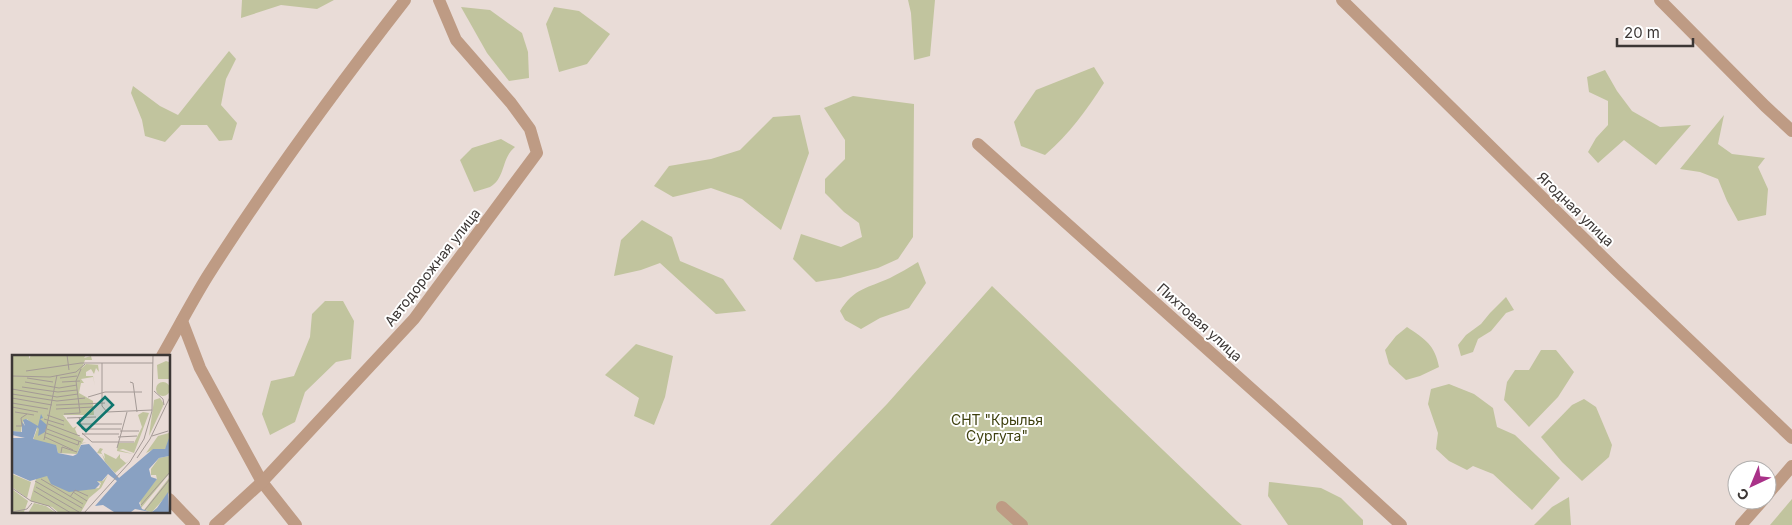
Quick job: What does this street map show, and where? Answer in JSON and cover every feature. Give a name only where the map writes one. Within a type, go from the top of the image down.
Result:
[{"type":"street","points":[[163,355],[205,279],[256,202],[330,97],[405,0]]},
{"type":"street","name":"Автодорожная улица","points":[[215,525],[262,482],[414,319],[536,153],[530,129],[511,103],[456,40],[439,0]]},
{"type":"street","name":"Ягодная улица","points":[[1342,0],[1616,270],[1792,438]]},
{"type":"street","points":[[1660,0],[1764,106],[1792,131]]},
{"type":"street","name":"Пихтовая улица","points":[[978,144],[1286,419],[1401,525]]},
{"type":"street","points":[[182,321],[200,368],[262,482],[296,525]]},
{"type":"street","points":[[1777,483],[1792,466]]},
{"type":"street","points":[[170,500],[194,525]]},
{"type":"street","points":[[1002,507],[1022,525]]},
{"type":"street","points":[[1741,525],[1754,510]]},
{"type":"green space","points":[[242,0],[334,0],[317,9],[281,5],[241,18]]},
{"type":"green space","points":[[908,0],[935,0],[930,56],[914,60],[911,13]]},
{"type":"green space","points":[[461,7],[490,10],[522,33],[528,52],[529,78],[509,81],[487,53]]},
{"type":"green space","points":[[554,7],[579,11],[610,34],[587,64],[559,72],[546,24]]},
{"type":"green space","points":[[229,51],[236,59],[226,79],[221,105],[237,123],[232,140],[219,141],[207,125],[181,125],[165,142],[145,136],[142,120],[131,93],[133,86],[160,106],[178,115]]},
{"type":"green space","points":[[1094,67],[1104,83],[1070,130],[1045,155],[1021,146],[1014,122],[1036,90]]},
{"type":"green space","points":[[1605,70],[1617,91],[1632,111],[1660,127],[1691,125],[1656,165],[1624,140],[1598,163],[1588,152],[1596,138],[1608,125],[1608,101],[1589,92],[1587,77]]},
{"type":"green space","points":[[853,96],[914,104],[913,237],[898,259],[878,268],[816,282],[793,259],[801,234],[841,247],[862,237],[859,223],[844,212],[825,193],[825,179],[845,159],[845,140],[824,108]]},
{"type":"green space","points":[[800,115],[809,153],[781,230],[742,199],[711,188],[673,197],[654,186],[669,166],[711,159],[740,150],[773,117]]},
{"type":"green space","points":[[1724,115],[1718,144],[1732,154],[1765,158],[1758,167],[1768,189],[1766,215],[1738,221],[1718,179],[1700,172],[1680,169]]},
{"type":"green space","points":[[501,139],[515,147],[507,157],[499,178],[495,183],[490,187],[474,192],[460,160],[472,148]]},
{"type":"green space","points":[[642,220],[672,237],[680,261],[723,279],[746,311],[716,314],[660,263],[641,270],[614,276],[621,240]]},
{"type":"green space","points":[[918,262],[926,283],[909,308],[880,318],[861,329],[845,320],[840,311],[845,303],[856,293],[890,278]]},
{"type":"green space","name":"CНТ \"Крылья Сургута\"","points":[[992,286],[1242,525],[770,525],[887,404]]},
{"type":"green space","points":[[1506,297],[1514,310],[1506,313],[1491,331],[1478,339],[1473,352],[1461,356],[1458,345]]},
{"type":"green space","points":[[325,301],[343,301],[354,321],[351,359],[336,362],[305,392],[295,422],[270,435],[262,414],[271,381],[294,376],[310,337],[312,314]]},
{"type":"green space","points":[[1407,327],[1419,335],[1432,348],[1439,367],[1406,380],[1389,364],[1385,350],[1396,336]]},
{"type":"green space","points":[[636,344],[673,356],[665,397],[654,425],[634,416],[639,398],[605,375]]},
{"type":"green space","points":[[1541,350],[1556,350],[1574,372],[1558,397],[1529,427],[1504,400],[1507,382],[1515,370],[1529,370]]},
{"type":"green space","points":[[1449,384],[1474,394],[1493,408],[1497,427],[1515,435],[1560,478],[1532,510],[1493,474],[1473,466],[1467,470],[1449,461],[1436,449],[1438,433],[1428,404],[1431,389]]},
{"type":"green space","points":[[1584,399],[1596,407],[1612,445],[1609,457],[1582,481],[1562,462],[1541,437],[1572,405]]},
{"type":"green space","points":[[1269,482],[1321,488],[1341,498],[1363,520],[1363,525],[1288,525],[1268,496]]},
{"type":"green space","points":[[1569,497],[1571,525],[1534,525],[1552,507]]},
{"type":"green space","points":[[1792,499],[1792,525],[1770,525]]}]
